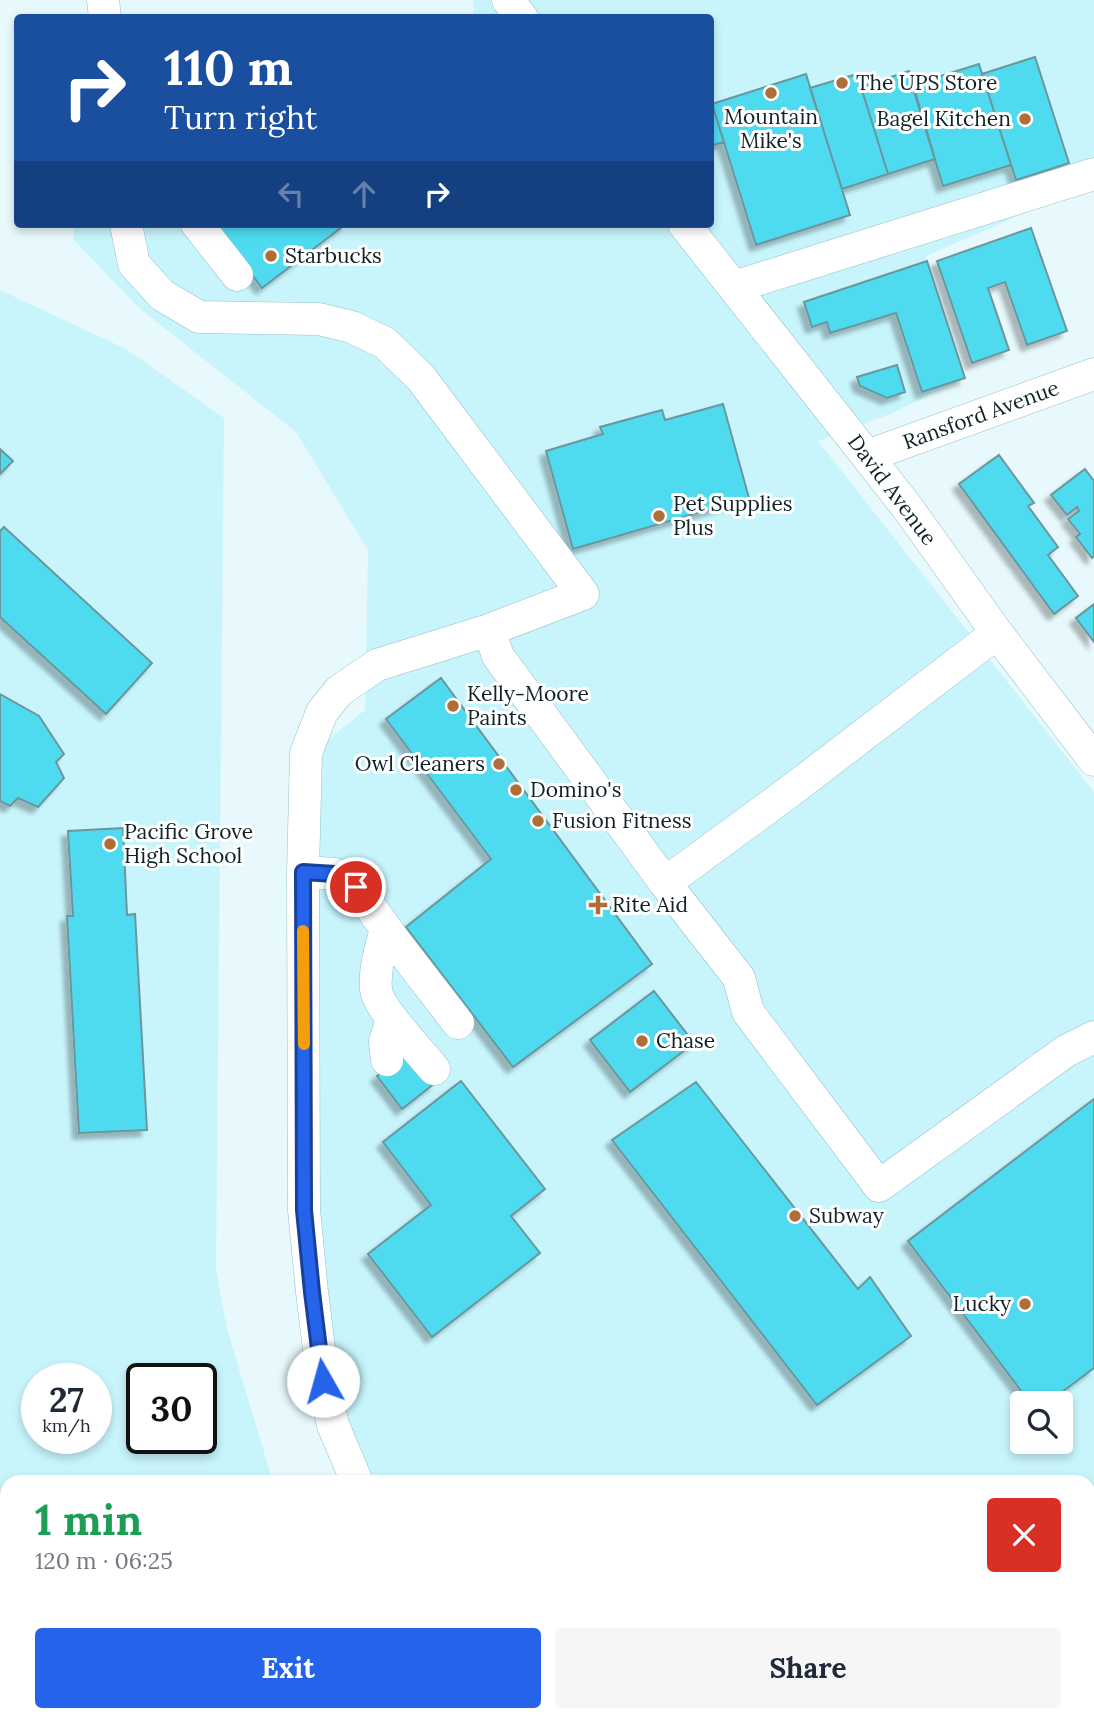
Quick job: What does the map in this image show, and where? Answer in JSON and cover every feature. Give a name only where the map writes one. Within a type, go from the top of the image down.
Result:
[{"type":"street","points":[[508,0],[519,14]]},
{"type":"street","points":[[734,287],[1094,174]]},
{"type":"street","points":[[127,228],[134,264],[162,295],[199,317],[319,319],[352,327],[384,343],[421,378],[583,594],[489,631],[377,666],[339,691],[322,712],[306,752],[303,872],[304,1210],[323,1381],[333,1425],[354,1475]]},
{"type":"street","points":[[200,228],[237,275]]},
{"type":"street","name":"David Avenue","points":[[687,228],[907,507],[997,633],[1094,760]]},
{"type":"street","name":"Ransford Avenue","points":[[867,456],[1094,374]]},
{"type":"street","points":[[489,631],[498,656],[665,883],[739,978],[748,1012],[879,1186],[1066,1051],[1094,1037]]},
{"type":"street","points":[[665,883],[997,633]]},
{"type":"street","points":[[303,872],[335,874],[356,887],[458,1023]]},
{"type":"street","points":[[386,929],[376,991],[383,1007],[434,1069]]},
{"type":"street","points":[[387,1060],[385,1042],[392,1019]]},
{"type":"shaded area","points":[[473,0],[1094,0],[1094,183],[926,256],[965,378],[890,414],[818,441],[1094,792],[1094,1475],[372,1475],[338,1406],[312,1166],[320,864],[320,746],[365,710],[368,550],[296,432],[139,308],[74,240],[73,228],[714,228],[714,14],[474,14]]},
{"type":"shaded area","name":"Pacific Grove High School","points":[[0,290],[126,349],[224,418],[216,1270],[227,1329],[271,1475],[0,1475]]},
{"type":"building","name":"Bagel Kitchen","points":[[1035,57],[1069,163],[1016,180],[982,74]]},
{"type":"building","points":[[979,64],[1011,165],[943,186],[912,85]]},
{"type":"building","points":[[909,71],[935,159],[888,174],[861,87]]},
{"type":"building","points":[[806,74],[850,215],[756,245],[714,103]]},
{"type":"building","points":[[857,74],[888,174],[842,189],[810,88]]},
{"type":"building","points":[[714,111],[724,142],[714,145]]},
{"type":"building","name":"Starbucks","points":[[216,228],[341,228],[262,288]]},
{"type":"building","points":[[1031,228],[1067,331],[1027,345],[1005,282],[988,288],[1009,350],[972,363],[937,261]]},
{"type":"building","points":[[927,261],[965,378],[922,392],[896,313],[830,333],[827,322],[812,327],[804,302]]},
{"type":"building","points":[[897,365],[905,392],[887,398],[860,386],[857,377]]},
{"type":"building","points":[[723,404],[749,498],[573,549],[546,451],[603,434],[600,427],[662,410],[665,420]]},
{"type":"building","points":[[0,449],[13,461],[0,474]]},
{"type":"building","points":[[999,455],[1034,503],[1028,506],[1058,547],[1048,555],[1078,596],[1054,614],[959,484]]},
{"type":"building","points":[[1085,469],[1094,481],[1092,558],[1076,537],[1080,534],[1068,519],[1079,511],[1077,507],[1067,515],[1051,495]]},
{"type":"building","points":[[4,527],[152,663],[106,714],[0,617],[0,531]]},
{"type":"building","points":[[1094,604],[1094,642],[1076,618]]},
{"type":"building","points":[[441,678],[652,964],[513,1067],[406,927],[491,859],[386,719]]},
{"type":"building","points":[[0,694],[39,716],[64,754],[56,762],[64,778],[38,807],[18,798],[10,806],[0,801]]},
{"type":"building","points":[[123,828],[127,915],[135,914],[147,1130],[79,1133],[67,916],[73,916],[68,831]]},
{"type":"building","name":"Chase","points":[[654,991],[694,1043],[630,1092],[590,1040]]},
{"type":"building","points":[[410,1051],[435,1083],[402,1109],[377,1076]]},
{"type":"building","points":[[461,1081],[545,1189],[511,1216],[540,1253],[432,1337],[368,1254],[431,1205],[383,1142]]},
{"type":"building","points":[[696,1082],[858,1289],[870,1277],[911,1336],[817,1405],[612,1140]]},
{"type":"building","name":"Lucky","points":[[1094,1099],[1094,1368],[1063,1391],[1021,1391],[908,1241]]},
{"type":"slow traffic","points":[[303,931],[304,1044]]},
{"type":"place","name":"The UPS Store","points":[[842,83]]},
{"type":"place","name":"Mountain Mike's","points":[[771,93]]},
{"type":"place","name":"Bagel Kitchen","points":[[1025,119]]},
{"type":"place","name":"Starbucks","points":[[271,256]]},
{"type":"place","name":"Pet Supplies Plus","points":[[659,516]]},
{"type":"place","name":"Kelly-Moore Paints","points":[[453,706]]},
{"type":"place","name":"Owl Cleaners","points":[[499,764]]},
{"type":"place","name":"Domino's","points":[[516,790]]},
{"type":"place","name":"Fusion Fitness","points":[[538,821]]},
{"type":"place","name":"Pacific Grove High School","points":[[110,844]]},
{"type":"place","name":"Rite Aid","points":[[598,905]]},
{"type":"place","name":"Chase","points":[[642,1041]]},
{"type":"place","name":"Subway","points":[[795,1216]]},
{"type":"place","name":"Lucky","points":[[1025,1304]]},
{"type":"route","points":[[323,1381],[304,1210],[303,872],[335,874],[356,887]]}]
